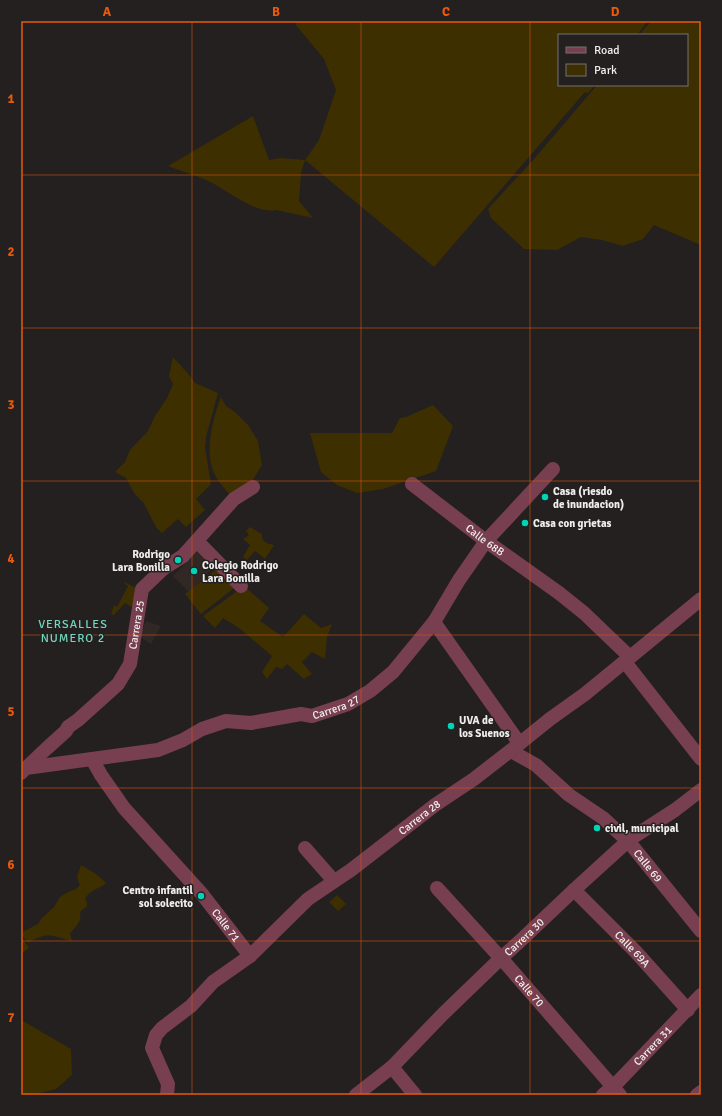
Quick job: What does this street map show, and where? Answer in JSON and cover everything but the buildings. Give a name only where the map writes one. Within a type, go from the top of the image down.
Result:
[{"type":"street","name":"Carrera 27","points":[[24,771],[92,759],[158,750],[226,721],[251,723],[301,714],[312,716],[348,704],[370,691],[393,672],[434,622],[486,541],[553,468]]},
{"type":"street","name":"Calle 68B","points":[[412,484],[584,613],[627,659]]},
{"type":"street","name":"Carrera 25","points":[[24,771],[68,728],[118,684],[130,664],[142,589],[164,568],[183,556],[234,499],[253,487]]},
{"type":"street","points":[[196,540],[240,586]]},
{"type":"street","name":"Carrera 28","points":[[167,1095],[168,1084],[152,1048],[156,1036],[162,1028],[191,1006],[213,982],[250,956],[308,899],[351,870],[435,805],[474,779],[550,719],[585,694],[701,599]]},
{"type":"street","name":"Calle 69","points":[[434,622],[515,747],[569,795],[603,818],[628,841],[701,931]]},
{"type":"street","points":[[627,659],[701,759]]},
{"type":"street","name":"Calle 71","points":[[92,759],[101,775],[124,808],[202,894],[250,956]]},
{"type":"street","name":"Carrera 30","points":[[356,1095],[392,1067],[443,1014],[500,959],[628,841],[675,810],[701,790]]},
{"type":"street","points":[[305,848],[334,881]]},
{"type":"street","name":"Calle 70","points":[[437,888],[500,959],[612,1092]]},
{"type":"street","name":"Calle 69A","points":[[574,890],[636,952],[688,1010]]},
{"type":"street","name":"Carrera 31","points":[[612,1092],[701,996]]},
{"type":"street","points":[[392,1067],[415,1095]]},
{"type":"street","points":[[698,1095],[701,1092]]},
{"type":"shaded area","name":"Colegio Rodrigo Lara Bonilla","points":[[200,548],[216,565],[189,592],[173,576]]},
{"type":"shaded area","points":[[146,621],[161,626],[151,644],[139,636]]},
{"type":"green space","points":[[297,21],[648,21],[638,34],[558,34],[558,86],[594,86],[588,93],[585,92],[434,267],[305,160],[319,140],[336,90],[324,59],[295,24]]},
{"type":"green space","points":[[651,21],[701,21],[701,245],[654,225],[643,239],[623,246],[602,240],[581,237],[557,250],[524,249],[491,218],[488,209],[534,159],[596,86],[688,86],[688,34],[640,34]]},
{"type":"green space","points":[[253,116],[269,160],[281,158],[305,160],[301,173],[299,201],[313,218],[276,210],[260,209],[244,202],[209,181],[168,166]]},
{"type":"green space","points":[[173,357],[195,383],[218,393],[206,437],[205,447],[211,484],[196,499],[205,510],[186,527],[178,519],[162,533],[156,527],[143,502],[134,493],[126,478],[115,472],[125,462],[130,450],[148,431],[155,416],[167,398],[173,384],[169,376]]},
{"type":"green space","points":[[221,397],[226,406],[235,412],[248,425],[258,441],[262,465],[251,483],[231,496],[214,473],[211,465],[211,435],[215,415]]},
{"type":"green space","points":[[433,405],[453,426],[436,471],[383,489],[357,493],[337,485],[321,472],[310,433],[392,433],[400,418],[406,417]]},
{"type":"green space","points":[[250,527],[262,534],[262,538],[266,543],[274,545],[265,559],[255,551],[247,560],[243,557],[250,545],[243,539],[249,535],[246,531]]},
{"type":"green space","points":[[220,566],[238,585],[201,614],[185,594]]},
{"type":"green space","points":[[124,582],[141,590],[136,609],[125,603],[114,615],[111,614],[114,605],[117,607],[128,586]]},
{"type":"green space","points":[[244,586],[269,608],[260,621],[283,637],[304,614],[321,628],[332,624],[327,637],[325,659],[312,652],[302,662],[312,674],[304,679],[287,664],[282,669],[276,667],[267,679],[262,672],[272,656],[239,628],[223,618],[215,628],[203,616]]},
{"type":"green space","points":[[81,865],[96,874],[106,883],[89,893],[85,899],[87,906],[80,912],[79,921],[70,933],[72,941],[54,936],[45,936],[28,943],[21,934],[38,924],[54,907],[60,897],[76,889],[80,885],[77,877]]},
{"type":"green space","points":[[337,895],[346,904],[338,911],[329,902]]},
{"type":"green space","points":[[21,936],[29,948],[21,954]]},
{"type":"green space","points":[[21,1018],[23,1021],[71,1049],[72,1075],[56,1089],[33,1095],[21,1095]]},
{"type":"place","name":"Casa (riesdo de inundacion)","points":[[545,497]]},
{"type":"place","name":"Casa con grietas","points":[[525,523]]},
{"type":"place","name":"Rodrigo Lara Bonilla","points":[[178,560]]},
{"type":"place","name":"Colegio Rodrigo Lara Bonilla","points":[[194,571]]},
{"type":"place","name":"UVA de los Suenos","points":[[451,726]]},
{"type":"place","name":"civil, municipal","points":[[597,828]]},
{"type":"place","name":"Centro infantil sol solecito","points":[[201,896]]},
{"type":"district","name":"VERSALLES NUMERO 2","points":[[73,631]]}]
